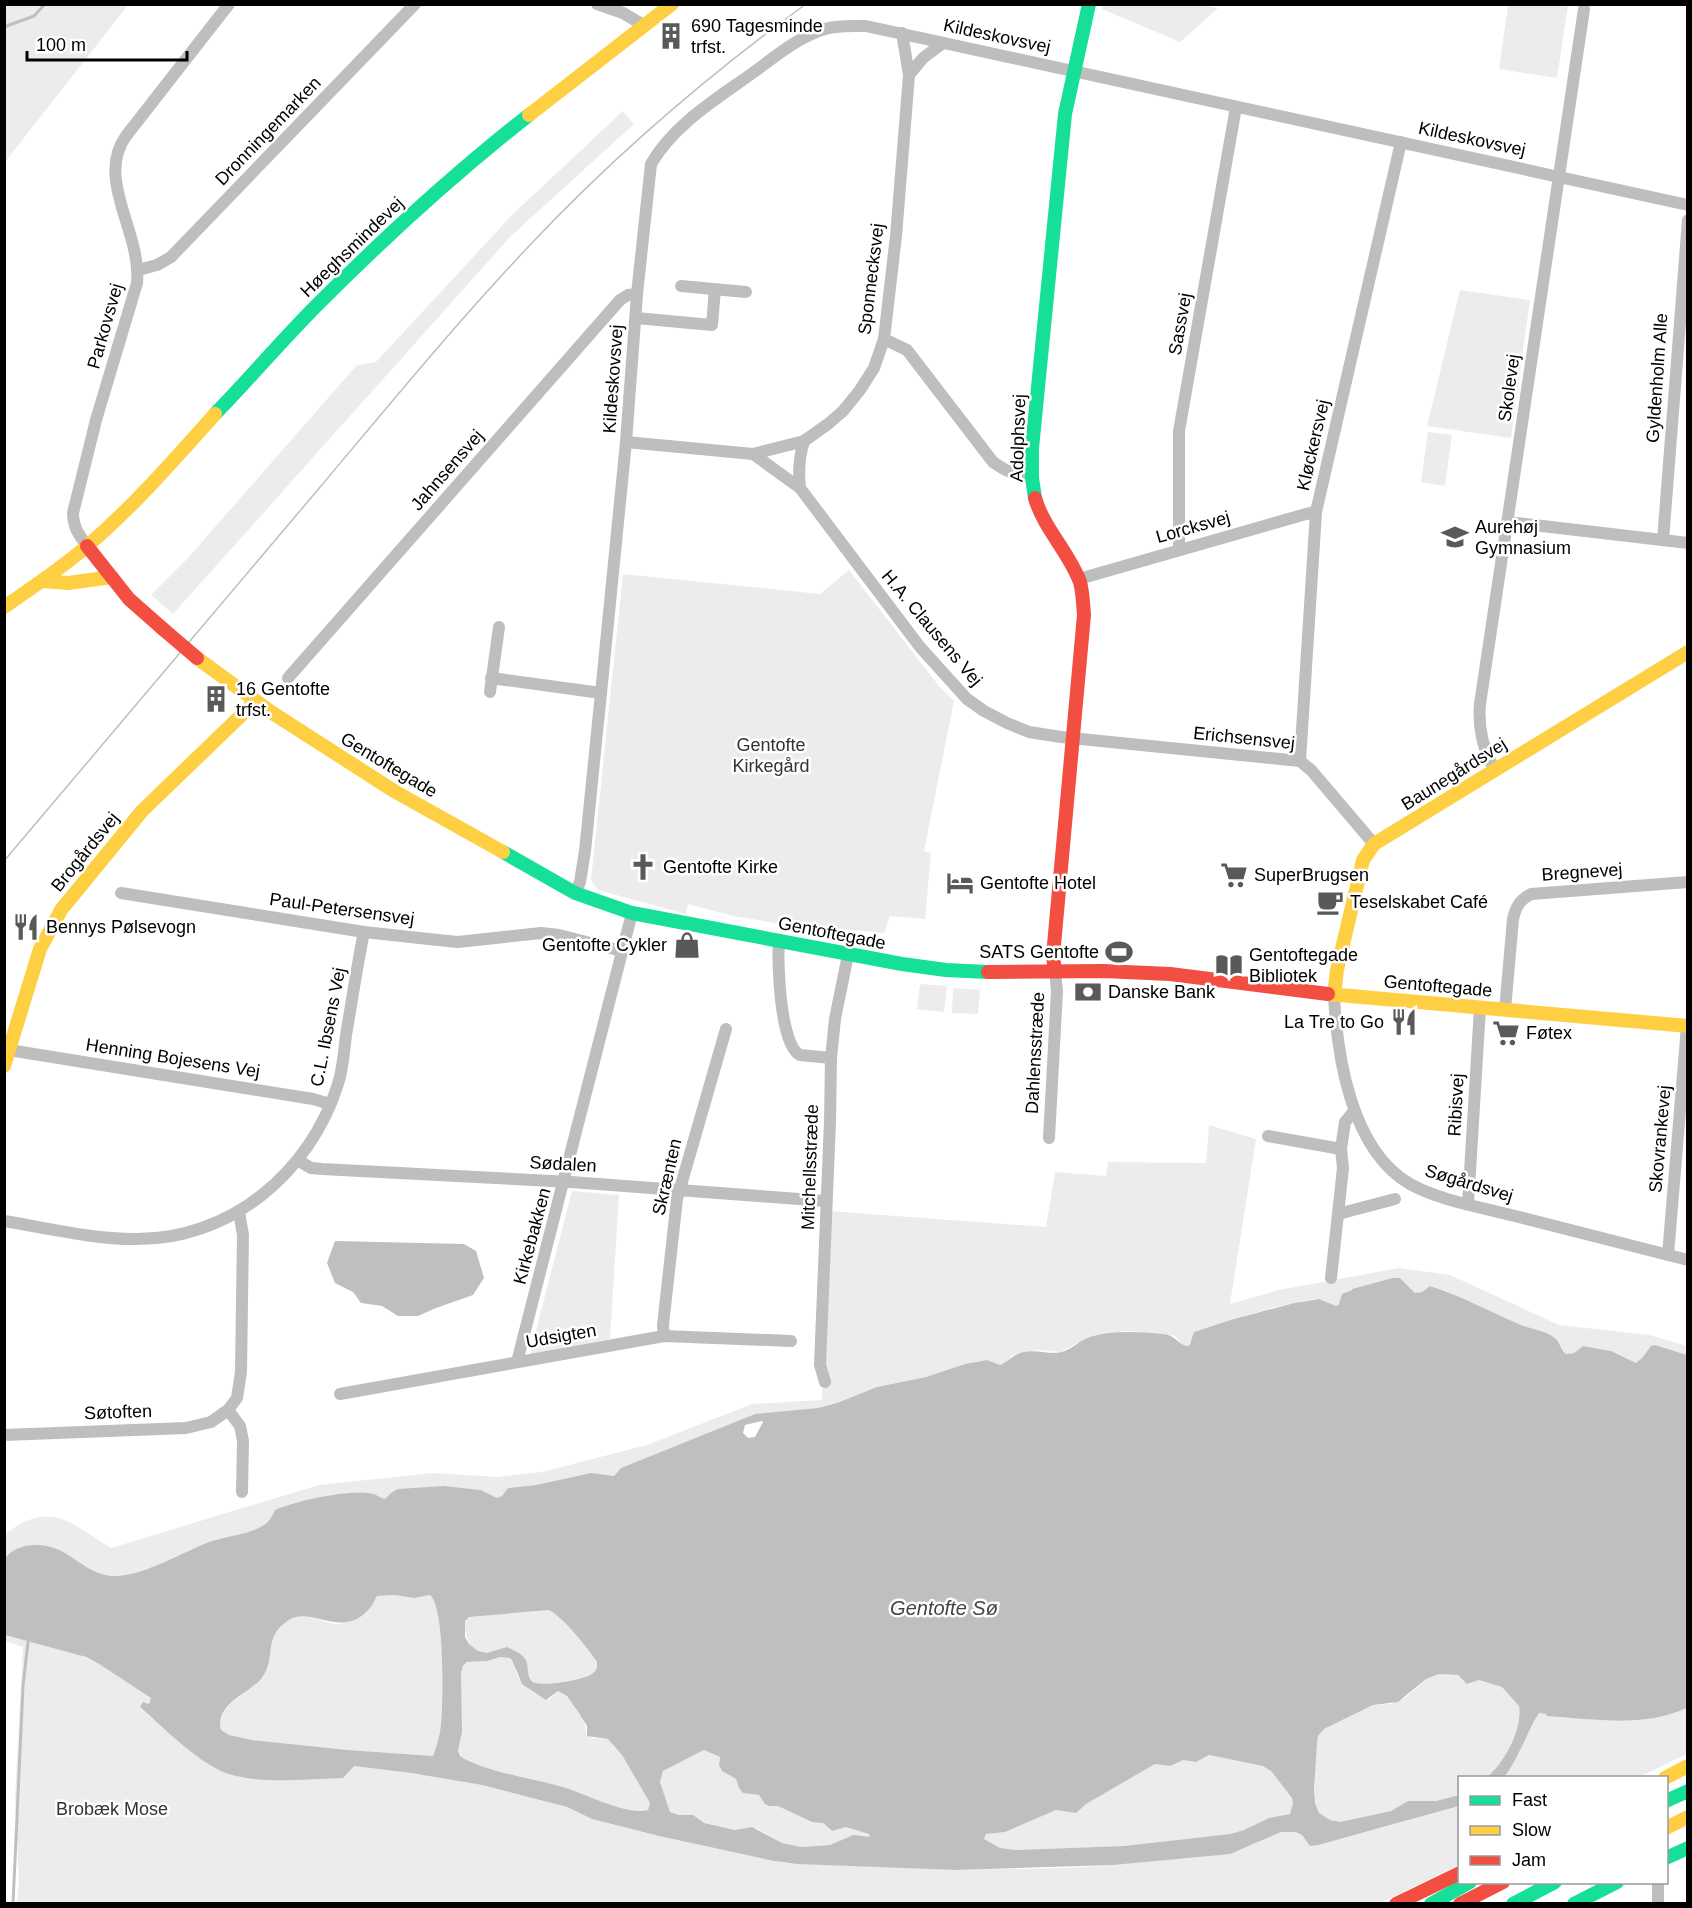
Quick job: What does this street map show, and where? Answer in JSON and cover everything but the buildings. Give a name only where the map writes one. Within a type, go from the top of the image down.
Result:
[{"type":"main road","name":"Høeghsmindevej","points":[[4,607],[43,581],[87,546],[137,499],[317,305],[419,207],[491,145],[672,4]]},
{"type":"main road","name":"Adolphsvej","points":[[1055,971],[1053,956],[1084,615],[1079,579],[1071,561],[1045,522],[1038,507],[1031,475],[1060,153],[1065,114],[1089,4]]},
{"type":"main road","name":"Gentoftegade","points":[[87,546],[129,599],[197,658],[256,702],[394,791],[575,893],[632,913],[848,955],[946,970],[1170,974],[1334,995],[1687,1026]]},
{"type":"main road","points":[[43,581],[68,583],[112,577]]},
{"type":"main road","name":"Baunegårdsvej","points":[[1374,844],[1688,652]]},
{"type":"main road","name":"Brogårdsvej","points":[[4,1066],[40,949],[62,910],[142,811],[256,702]]},
{"type":"main road","points":[[1334,995],[1337,970],[1363,860],[1374,844]]},
{"type":"main road","points":[[1668,1776],[1688,1766]]},
{"type":"main road","points":[[1668,1801],[1688,1791]]},
{"type":"main road","points":[[1668,1827],[1688,1818]]},
{"type":"main road","points":[[1668,1857],[1688,1848]]},
{"type":"main road","points":[[1396,1904],[1458,1874]]},
{"type":"main road","points":[[1431,1904],[1466,1884]]},
{"type":"main road","points":[[1460,1904],[1499,1884]]},
{"type":"main road","points":[[1513,1904],[1551,1884]]},
{"type":"main road","points":[[1574,1904],[1613,1884]]},
{"type":"street","name":"Parkovsvej","points":[[87,546],[76,530],[73,513],[96,420],[137,283],[138,270],[136,250],[116,187],[114,167],[116,153],[126,135],[229,4]]},
{"type":"street","name":"Dronningemarken","points":[[138,270],[157,265],[171,257],[416,4]]},
{"type":"street","points":[[597,4],[623,13],[645,26]]},
{"type":"street","name":"Skolevej","points":[[1495,770],[1487,756],[1479,714],[1557,176],[1584,9]]},
{"type":"street","name":"Kildeskovsvej","points":[[575,893],[580,882],[585,851],[651,164],[661,148],[704,108],[800,39],[843,25],[866,26],[1688,205]]},
{"type":"street","name":"Sponnecksvej","points":[[753,454],[804,441],[843,411],[874,368],[884,339],[896,236],[909,75],[902,33]]},
{"type":"street","points":[[909,75],[923,58],[943,43]]},
{"type":"street","name":"Sassvej","points":[[1179,550],[1179,431],[1236,107]]},
{"type":"street","name":"Kløckersvej","points":[[1300,761],[1316,513],[1401,142]]},
{"type":"street","name":"Gyldenholm Alle","points":[[1663,540],[1688,220]]},
{"type":"street","points":[[681,286],[746,292]]},
{"type":"street","points":[[636,318],[712,325],[716,289]]},
{"type":"street","name":"Jahnsensvej","points":[[288,678],[620,300],[624,296],[637,294]]},
{"type":"street","points":[[884,339],[907,351],[918,363],[993,462],[1008,472],[1031,475]]},
{"type":"street","points":[[800,489],[799,457],[804,441]]},
{"type":"street","points":[[626,442],[753,454]]},
{"type":"street","name":"H.A. Clausens Vej","points":[[753,454],[800,489],[920,647],[967,699],[984,711],[1029,732],[1074,738]]},
{"type":"street","name":"Lorcksvej","points":[[1079,579],[1316,513]]},
{"type":"street","points":[[1508,522],[1688,543]]},
{"type":"street","points":[[489,692],[498,627]]},
{"type":"street","points":[[491,678],[601,693]]},
{"type":"street","name":"Erichsensvej","points":[[1074,738],[1300,761],[1311,770],[1374,844]]},
{"type":"street","name":"Bregnevej","points":[[1505,1010],[1513,919],[1515,908],[1522,899],[1531,894],[1688,882]]},
{"type":"street","name":"Paul-Petersensvej","points":[[122,893],[364,932],[458,942],[541,933],[559,934],[622,951]]},
{"type":"street","name":"Kirkebakken","points":[[518,1362],[632,913]]},
{"type":"street","name":"C.L. Ibsens Vej","points":[[4,1221],[110,1238],[167,1237],[203,1227],[239,1212],[280,1181],[299,1161],[320,1129],[338,1083],[364,932]]},
{"type":"street","points":[[779,941],[779,989],[786,1031],[792,1047],[795,1053],[800,1055],[831,1058]]},
{"type":"street","name":"Mitchellsstræde","points":[[825,1382],[820,1365],[831,1058],[835,1019],[848,955]]},
{"type":"street","name":"Dahlensstræde","points":[[1048,1138],[1057,991],[1055,971]]},
{"type":"street","name":"Søgårdsvej","points":[[1334,995],[1339,1044],[1354,1111],[1365,1135],[1380,1156],[1408,1183],[1428,1192],[1468,1204],[1688,1260]]},
{"type":"street","name":"Ribisvej","points":[[1468,1204],[1480,1008]]},
{"type":"street","name":"Skovrankevej","points":[[1668,1255],[1687,1026]]},
{"type":"street","name":"Skrænten","points":[[664,1336],[663,1325],[680,1189],[726,1029]]},
{"type":"street","name":"Henning Bojesens Vej","points":[[9,1050],[313,1099],[330,1104]]},
{"type":"street","points":[[1331,1278],[1343,1168],[1341,1149],[1345,1122],[1354,1111]]},
{"type":"street","points":[[1268,1136],[1341,1149]]},
{"type":"street","name":"Sødalen","points":[[299,1161],[311,1168],[322,1169],[680,1189],[826,1201]]},
{"type":"street","points":[[1338,1214],[1395,1199]]},
{"type":"street","points":[[239,1212],[243,1234],[242,1372],[237,1398],[228,1410],[240,1426],[243,1441],[242,1492]]},
{"type":"street","name":"Udsigten","points":[[340,1394],[664,1336],[791,1341]]},
{"type":"street","name":"Søtoften","points":[[4,1435],[186,1428],[212,1422],[228,1410]]},
{"type":"street","points":[[1658,1884],[1658,1904]]},
{"type":"green space","points":[[1193,4],[1218,8],[1180,42],[1102,9],[1103,5]]},
{"type":"green space","points":[[4,5],[128,5],[5,162],[4,162]]},
{"type":"green space","points":[[1508,5],[1568,5],[1557,78],[1499,69]]},
{"type":"green space","points":[[623,111],[634,124],[511,236],[173,614],[151,595],[187,559],[357,365],[376,362],[513,214]]},
{"type":"green space","points":[[1460,290],[1530,300],[1511,438],[1427,426]]},
{"type":"green space","points":[[1428,432],[1452,435],[1445,486],[1421,482]]},
{"type":"green space","name":"Gentofte Kirkegård","points":[[849,570],[939,686],[954,701],[924,851],[931,853],[925,919],[890,916],[884,933],[841,929],[794,920],[782,924],[733,916],[688,904],[686,914],[598,890],[591,880],[623,574],[820,594]]},
{"type":"green space","points":[[920,984],[947,986],[944,1012],[917,1009]]},
{"type":"green space","points":[[953,988],[980,990],[978,1014],[952,1013]]},
{"type":"green space","points":[[1209,1125],[1256,1139],[1230,1304],[1279,1290],[1399,1268],[1450,1275],[1559,1325],[1649,1335],[1687,1346],[1687,1355],[1655,1345],[1651,1346],[1636,1363],[1611,1351],[1583,1346],[1574,1353],[1566,1354],[1556,1339],[1550,1335],[1520,1325],[1430,1286],[1422,1292],[1415,1293],[1400,1278],[1352,1289],[1336,1306],[1319,1299],[1309,1300],[1274,1307],[1233,1320],[1201,1333],[1192,1339],[1188,1346],[1181,1344],[1175,1336],[1125,1331],[1087,1338],[1060,1352],[1037,1350],[1012,1355],[1008,1361],[1000,1365],[987,1360],[965,1364],[926,1377],[877,1387],[818,1408],[755,1414],[621,1468],[614,1476],[591,1473],[536,1485],[508,1488],[502,1496],[497,1498],[481,1490],[444,1486],[391,1493],[385,1499],[372,1494],[359,1493],[308,1500],[275,1510],[268,1522],[258,1528],[212,1541],[147,1569],[121,1576],[96,1573],[41,1549],[28,1547],[16,1550],[5,1558],[5,1534],[35,1518],[60,1518],[111,1548],[319,1485],[433,1473],[497,1477],[542,1472],[647,1445],[752,1404],[822,1400],[828,1211],[1046,1227],[1055,1172],[1106,1176],[1108,1162],[1206,1163]]},
{"type":"green space","points":[[572,1191],[619,1195],[610,1339],[530,1354]]},
{"type":"green space","points":[[395,1595],[414,1598],[430,1595],[435,1603],[441,1635],[442,1713],[440,1732],[433,1756],[252,1740],[229,1735],[221,1730],[223,1713],[228,1706],[256,1685],[266,1671],[275,1634],[289,1620],[307,1616],[340,1624],[365,1612],[377,1596]]},
{"type":"green space","points":[[549,1610],[568,1626],[597,1662],[596,1670],[591,1674],[546,1684],[534,1682],[520,1654],[508,1650],[477,1652],[467,1638],[465,1621],[469,1617]]},
{"type":"green space","name":"Brobæk Mose","points":[[4,1635],[78,1654],[99,1664],[151,1698],[149,1704],[145,1702],[140,1708],[184,1746],[213,1766],[261,1778],[342,1778],[354,1766],[482,1785],[567,1807],[592,1819],[784,1863],[956,1870],[1113,1865],[1247,1847],[1281,1832],[1290,1831],[1302,1835],[1306,1840],[1366,1832],[1458,1806],[1458,1865],[1378,1904],[17,1903],[19,1882],[15,1797],[23,1647],[5,1641]]},
{"type":"green space","points":[[500,1657],[511,1660],[522,1682],[548,1700],[558,1691],[568,1697],[581,1716],[586,1734],[592,1738],[608,1739],[622,1755],[650,1803],[648,1810],[628,1810],[617,1807],[563,1787],[481,1766],[460,1756],[458,1751],[461,1739],[461,1673],[463,1666],[468,1662],[487,1661]]},
{"type":"green space","points":[[1439,1674],[1458,1675],[1469,1684],[1479,1680],[1502,1687],[1519,1706],[1515,1735],[1500,1764],[1488,1776],[1458,1776],[1458,1795],[1436,1801],[1408,1801],[1391,1811],[1340,1822],[1330,1820],[1319,1813],[1315,1803],[1314,1777],[1318,1736],[1324,1729],[1373,1705],[1391,1704],[1405,1698],[1426,1679]]},
{"type":"green space","points":[[1687,1708],[1687,1754],[1641,1776],[1505,1776],[1539,1713],[1547,1716],[1618,1721],[1671,1714]]},
{"type":"green space","points":[[704,1750],[720,1757],[719,1765],[725,1773],[736,1779],[739,1788],[749,1794],[759,1795],[769,1806],[778,1806],[812,1822],[823,1823],[831,1831],[846,1827],[870,1834],[869,1837],[850,1836],[830,1845],[801,1847],[782,1843],[758,1829],[735,1830],[704,1823],[688,1815],[670,1812],[660,1782],[663,1771]]},
{"type":"green space","points":[[1209,1755],[1263,1766],[1271,1771],[1292,1798],[1290,1814],[1269,1818],[1230,1834],[1124,1846],[1015,1850],[1000,1848],[984,1839],[986,1834],[1005,1832],[1056,1810],[1076,1812],[1155,1764],[1183,1760],[1196,1762]]},
{"type":"water","points":[[335,1241],[464,1244],[476,1251],[484,1278],[473,1295],[418,1316],[398,1316],[382,1306],[361,1303],[353,1292],[335,1283],[327,1263]]},
{"type":"water","name":"Gentofte Sø","points":[[1393,1278],[1400,1278],[1415,1293],[1422,1292],[1430,1286],[1465,1299],[1521,1325],[1548,1334],[1556,1339],[1566,1354],[1574,1353],[1583,1346],[1611,1351],[1636,1363],[1651,1346],[1655,1345],[1687,1355],[1687,1708],[1653,1718],[1618,1721],[1547,1716],[1539,1713],[1505,1776],[1488,1776],[1500,1764],[1511,1745],[1518,1725],[1519,1706],[1502,1687],[1479,1680],[1467,1684],[1458,1675],[1439,1674],[1426,1679],[1398,1702],[1373,1705],[1324,1729],[1318,1736],[1317,1743],[1315,1803],[1319,1813],[1330,1820],[1340,1822],[1391,1811],[1408,1801],[1436,1801],[1458,1795],[1458,1806],[1318,1845],[1310,1846],[1302,1835],[1295,1832],[1281,1832],[1230,1854],[1113,1865],[956,1870],[797,1864],[659,1836],[592,1819],[567,1807],[482,1785],[411,1773],[354,1766],[343,1778],[273,1780],[232,1775],[208,1764],[184,1746],[140,1707],[143,1702],[149,1704],[151,1698],[99,1664],[86,1657],[5,1635],[5,1558],[24,1546],[48,1546],[102,1574],[128,1575],[212,1541],[258,1528],[268,1522],[275,1510],[307,1500],[359,1492],[385,1499],[398,1489],[444,1486],[481,1490],[497,1498],[502,1496],[508,1488],[536,1485],[591,1473],[614,1476],[621,1468],[755,1414],[818,1408],[877,1387],[926,1377],[965,1364],[987,1360],[1000,1365],[1024,1352],[1061,1352],[1086,1338],[1108,1333],[1164,1334],[1188,1346],[1194,1332],[1294,1303],[1319,1299],[1336,1306],[1342,1294]],"holes":[[[763,1422],[755,1437],[748,1438],[743,1433],[745,1425]],[[395,1595],[414,1598],[430,1595],[435,1603],[441,1635],[442,1696],[441,1728],[433,1756],[252,1740],[229,1735],[221,1730],[223,1713],[228,1706],[256,1684],[266,1671],[272,1641],[280,1627],[289,1620],[307,1616],[349,1622],[370,1608],[377,1596]],[[549,1610],[561,1619],[581,1641],[597,1662],[596,1669],[591,1674],[575,1680],[545,1684],[533,1682],[528,1675],[526,1660],[517,1652],[507,1647],[487,1653],[478,1651],[469,1644],[465,1637],[465,1621],[469,1617]],[[500,1657],[512,1660],[522,1684],[546,1700],[558,1691],[567,1696],[587,1726],[587,1736],[608,1739],[622,1755],[650,1803],[648,1810],[639,1811],[617,1807],[563,1787],[481,1766],[460,1756],[458,1751],[462,1732],[461,1673],[463,1666],[467,1662],[487,1661]],[[704,1750],[720,1757],[719,1765],[722,1771],[736,1779],[743,1793],[759,1795],[769,1806],[778,1806],[812,1822],[823,1823],[832,1831],[846,1827],[869,1834],[870,1837],[853,1835],[830,1845],[801,1847],[782,1843],[752,1827],[735,1830],[704,1823],[693,1815],[679,1815],[670,1812],[660,1782],[663,1771]],[[1209,1755],[1263,1766],[1271,1771],[1292,1798],[1290,1814],[1269,1818],[1230,1834],[1124,1846],[1015,1850],[1000,1848],[984,1839],[986,1834],[1005,1832],[1056,1810],[1076,1813],[1086,1804],[1155,1764],[1170,1766],[1183,1760],[1196,1762]]]},
{"type":"waterway","points":[[4,27],[34,16],[45,4]]},
{"type":"waterway","points":[[13,1904],[23,1686],[28,1642]]},
{"type":"tram line","points":[[4,861],[424,364],[530,245],[662,118],[806,4]]},
{"type":"traffic: fast","points":[[1035,498],[1032,448],[1065,114],[1089,4]]},
{"type":"traffic: fast","points":[[215,414],[305,317],[369,254],[447,183],[529,115]]},
{"type":"traffic: fast","points":[[503,852],[575,893],[632,913],[902,964],[946,970],[988,972]]},
{"type":"traffic: fast","points":[[1668,1800],[1688,1791]]},
{"type":"traffic: fast","points":[[1668,1857],[1688,1848]]},
{"type":"traffic: fast","points":[[1431,1904],[1466,1884]]},
{"type":"traffic: fast","points":[[1513,1904],[1551,1884]]},
{"type":"traffic: fast","points":[[1574,1904],[1613,1884]]},
{"type":"traffic: slow","points":[[529,115],[672,4]]},
{"type":"traffic: slow","points":[[4,607],[66,563],[103,532],[153,483],[215,414]]},
{"type":"traffic: slow","points":[[43,581],[68,583],[112,577]]},
{"type":"traffic: slow","points":[[1334,995],[1337,970],[1363,860],[1374,844],[1688,652]]},
{"type":"traffic: slow","points":[[197,658],[271,712],[394,791],[503,852]]},
{"type":"traffic: slow","points":[[4,1066],[40,949],[61,910],[142,811],[256,701]]},
{"type":"traffic: slow","points":[[1328,994],[1688,1026]]},
{"type":"traffic: slow","points":[[1668,1776],[1688,1766]]},
{"type":"traffic: slow","points":[[1668,1827],[1688,1817]]},
{"type":"traffic: jam","points":[[1035,498],[1044,520],[1070,561],[1080,582],[1084,615],[1053,956],[1055,971]]},
{"type":"traffic: jam","points":[[87,546],[129,599],[163,629]]},
{"type":"traffic: jam","points":[[163,629],[197,658]]},
{"type":"traffic: jam","points":[[988,972],[1103,971],[1170,974],[1328,994]]},
{"type":"traffic: jam","points":[[1396,1904],[1458,1874]]},
{"type":"traffic: jam","points":[[1460,1904],[1499,1884]]},
{"type":"place","name":"690 Tagesminde trfst.","points":[[671,36]]},
{"type":"place","name":"Aurehøj Gymnasium","points":[[1455,537]]},
{"type":"place","name":"16 Gentofte trfst.","points":[[216,699]]},
{"type":"place","name":"Gentofte Kirke","points":[[643,867]]},
{"type":"place","name":"SuperBrugsen","points":[[1234,875]]},
{"type":"place","name":"Gentofte Hotel","points":[[960,883]]},
{"type":"place","name":"Teselskabet Café","points":[[1330,902]]},
{"type":"place","name":"Bennys Pølsevogn","points":[[26,927]]},
{"type":"place","name":"Gentofte Cykler","points":[[687,945]]},
{"type":"place","name":"SATS Gentofte","points":[[1119,952]]},
{"type":"place","name":"Gentoftegade Bibliotek","points":[[1229,965]]},
{"type":"place","name":"Danske Bank","points":[[1088,992]]},
{"type":"place","name":"La Tre to Go","points":[[1404,1022]]},
{"type":"place","name":"Føtex","points":[[1506,1033]]}]
